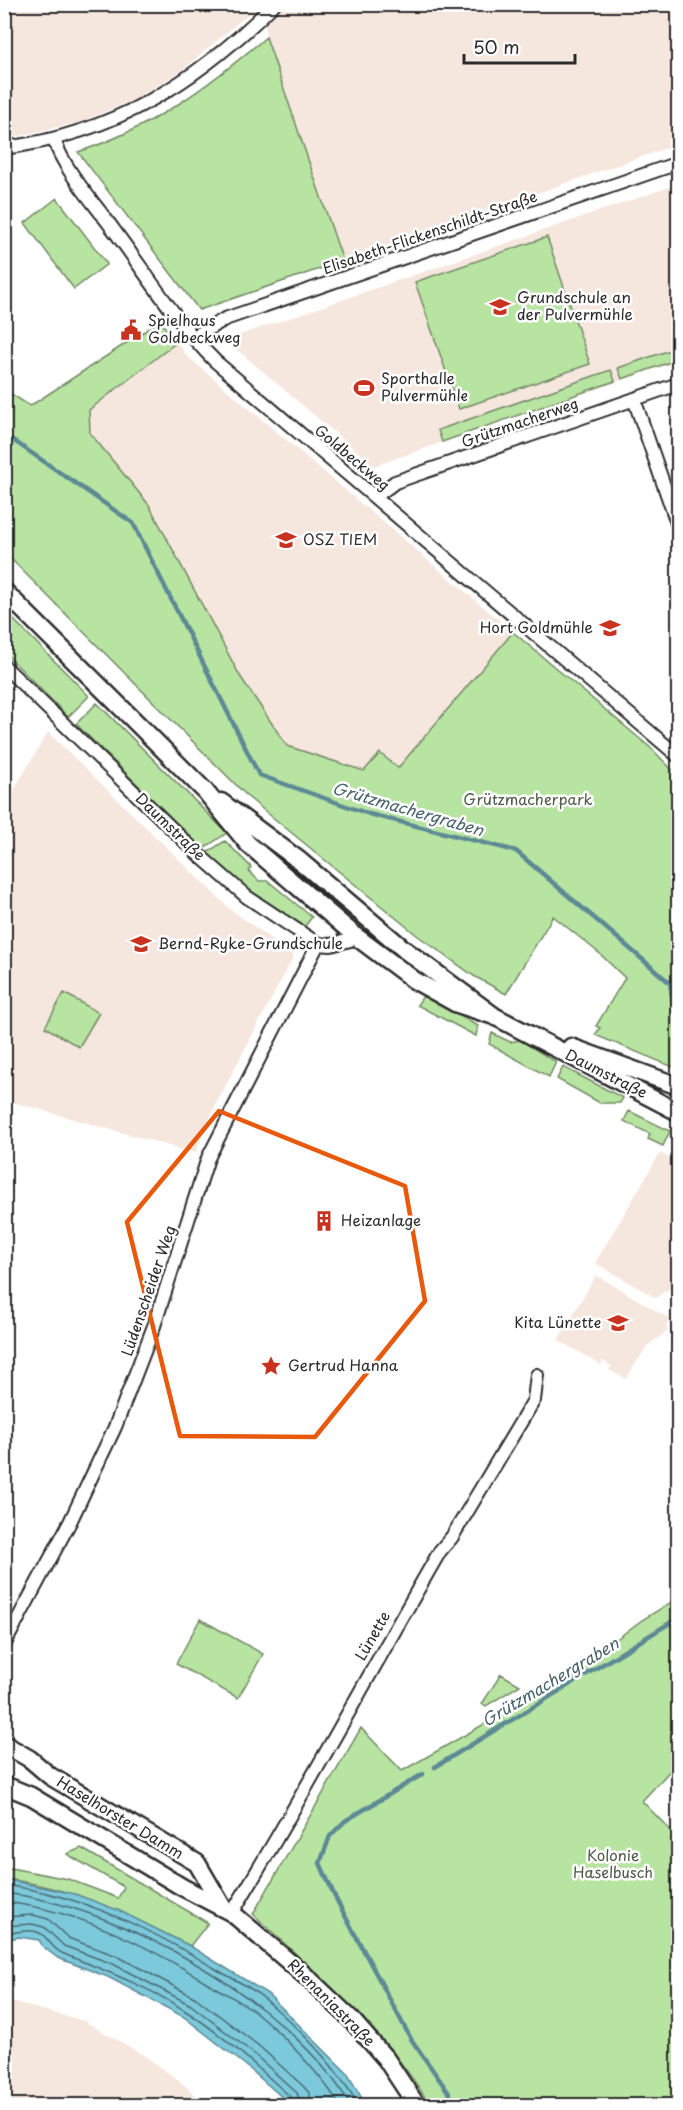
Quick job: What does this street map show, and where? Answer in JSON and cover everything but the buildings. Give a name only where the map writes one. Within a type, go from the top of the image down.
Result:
[{"type":"main road","name":"Daumstraße","points":[[4,591],[205,791],[248,844],[358,938],[414,980],[457,1004],[494,1016],[678,1112]]},
{"type":"main road","name":"Daumstraße","points":[[205,791],[300,861],[405,950],[494,1016]]},
{"type":"main road","name":"Daumstraße","points":[[533,1036],[678,1086]]},
{"type":"main road","name":"Haselhorster Damm","points":[[4,1744],[30,1759],[50,1776],[197,1863],[227,1909]]},
{"type":"main road","name":"Haselhorster Damm","points":[[4,1785],[31,1797],[182,1887],[227,1909]]},
{"type":"main road","name":"Rhenaniastraße","points":[[227,1909],[309,1978],[350,2018],[386,2059],[417,2106]]},
{"type":"street","points":[[4,148],[54,140],[106,122],[179,85],[238,40],[274,4]]},
{"type":"street","name":"Goldbeckweg","points":[[54,140],[60,156],[194,338],[215,361],[678,756]]},
{"type":"street","name":"Elisabeth-Flickenschildt-Straße","points":[[194,338],[225,319],[678,163]]},
{"type":"street","name":"Grützmacherweg","points":[[375,497],[394,482],[678,384]]},
{"type":"street","points":[[634,399],[678,526]]},
{"type":"street","name":"Daumstraße","points":[[4,666],[207,862],[247,897],[318,945]]},
{"type":"street","points":[[318,945],[331,945],[358,938]]},
{"type":"street","name":"Lüdenscheider Weg","points":[[4,1645],[66,1530],[115,1427],[154,1326],[208,1158],[318,945]]},
{"type":"street","name":"Lünette","points":[[227,1909],[318,1771],[344,1717],[440,1551],[452,1537],[534,1400],[537,1375]]},
{"type":"highlighted area","points":[[219,1111],[405,1186],[425,1301],[315,1437],[180,1436],[127,1222]]},
{"type":"shaded area","points":[[5,4],[259,5],[181,71],[136,99],[81,122],[5,139]]},
{"type":"shaded area","points":[[264,5],[678,5],[678,144],[343,261],[266,37]]},
{"type":"shaded area","name":"Grundschule an der Pulvermühle","points":[[678,184],[678,361],[374,466],[234,347],[237,336]]},
{"type":"shaded area","name":"OSZ TIEM","points":[[177,342],[187,356],[513,632],[398,769],[380,753],[364,771],[287,746],[240,676],[149,505],[90,433],[89,410]]},
{"type":"shaded area","name":"Bernd-Ryke-Grundschule","points":[[48,732],[229,908],[294,956],[217,1102],[195,1153],[5,1100],[5,805]]},
{"type":"shaded area","points":[[660,1153],[677,1163],[678,1283],[656,1298],[595,1263]]},
{"type":"shaded area","name":"Kita Lünette","points":[[596,1275],[670,1319],[666,1327],[668,1331],[647,1346],[626,1379],[609,1370],[611,1366],[603,1361],[601,1365],[558,1340]]},
{"type":"shaded area","points":[[5,2000],[84,2021],[142,2054],[181,2082],[206,2105],[5,2105]]},
{"type":"green space","points":[[266,37],[343,261],[199,310],[78,152],[130,131],[178,104],[223,73]]},
{"type":"green space","points":[[57,198],[107,264],[74,289],[25,223]]},
{"type":"green space","points":[[547,237],[590,364],[459,409],[415,282]]},
{"type":"green space","name":"Grützmacherpark","points":[[160,321],[177,342],[89,410],[90,433],[149,505],[240,676],[287,746],[364,771],[380,753],[398,768],[513,632],[652,749],[678,776],[678,1069],[595,1035],[600,1028],[596,1026],[625,978],[599,953],[553,916],[506,994],[474,976],[418,936],[249,798],[5,553],[5,390],[30,406]]},
{"type":"green space","points":[[673,349],[676,360],[622,379],[618,368]]},
{"type":"green space","points":[[611,370],[615,381],[442,442],[438,430]]},
{"type":"green space","points":[[5,611],[89,696],[68,717],[5,653]]},
{"type":"green space","points":[[97,703],[227,833],[203,849],[76,724]]},
{"type":"green space","points":[[225,841],[251,867],[249,871],[259,881],[268,881],[312,917],[302,930],[262,903],[206,853]]},
{"type":"green space","points":[[339,905],[387,944],[383,948],[335,910]]},
{"type":"green space","points":[[64,993],[99,1013],[79,1047],[45,1027]]},
{"type":"green space","points":[[423,996],[478,1026],[476,1036],[417,1005]]},
{"type":"green space","points":[[492,1033],[510,1042],[520,1040],[556,1062],[549,1077],[489,1044]]},
{"type":"green space","points":[[563,1067],[623,1098],[620,1103],[600,1103],[557,1079]]},
{"type":"green space","points":[[629,1111],[670,1131],[663,1146],[648,1139],[650,1134],[624,1121]]},
{"type":"green space","name":"Kolonie Haselbusch","points":[[678,1598],[678,1762],[642,1801],[678,1838],[678,2105],[430,2105],[412,2078],[371,2027],[253,1914],[361,1728],[402,1771],[563,1679],[642,1620]]},
{"type":"green space","points":[[200,1619],[263,1654],[238,1698],[176,1664]]},
{"type":"green space","points":[[501,1674],[520,1685],[486,1706],[482,1704]]},
{"type":"green space","points":[[81,1848],[208,1923],[190,1946],[100,1904],[54,1889],[5,1879],[5,1867],[68,1879],[118,1898],[124,1887],[67,1854]]},
{"type":"water","points":[[4,1879],[75,1894],[120,1911],[190,1946],[268,1994],[347,2073],[366,2105],[291,2105],[244,2064],[184,2017],[108,1977],[58,1958],[43,1947],[39,1940],[19,1937],[5,1940]]},
{"type":"waterway","name":"Grützmachergraben","points":[[4,434],[133,523],[259,775],[369,814],[516,851],[670,983],[678,1038]]},
{"type":"waterway","name":"Grützmachergraben","points":[[435,1767],[678,1618]]},
{"type":"waterway","points":[[423,1774],[345,1821],[330,1836],[320,1863],[335,1897],[411,2039],[458,2106]]},
{"type":"place","name":"Grundschule an der Pulvermühle","points":[[500,307]]},
{"type":"place","name":"Spielhaus Goldbeckweg","points":[[131,330]]},
{"type":"place","name":"Sporthalle Pulvermühle","points":[[364,388]]},
{"type":"place","name":"OSZ TIEM","points":[[286,540]]},
{"type":"place","name":"Hort Goldmühle","points":[[610,628]]},
{"type":"place","name":"Bernd-Ryke-Grundschule","points":[[141,944]]},
{"type":"place","name":"Heizanlage","points":[[324,1221]]},
{"type":"place","name":"Kita Lünette","points":[[618,1323]]},
{"type":"place","name":"Gertrud Hanna","points":[[271,1366]]}]
